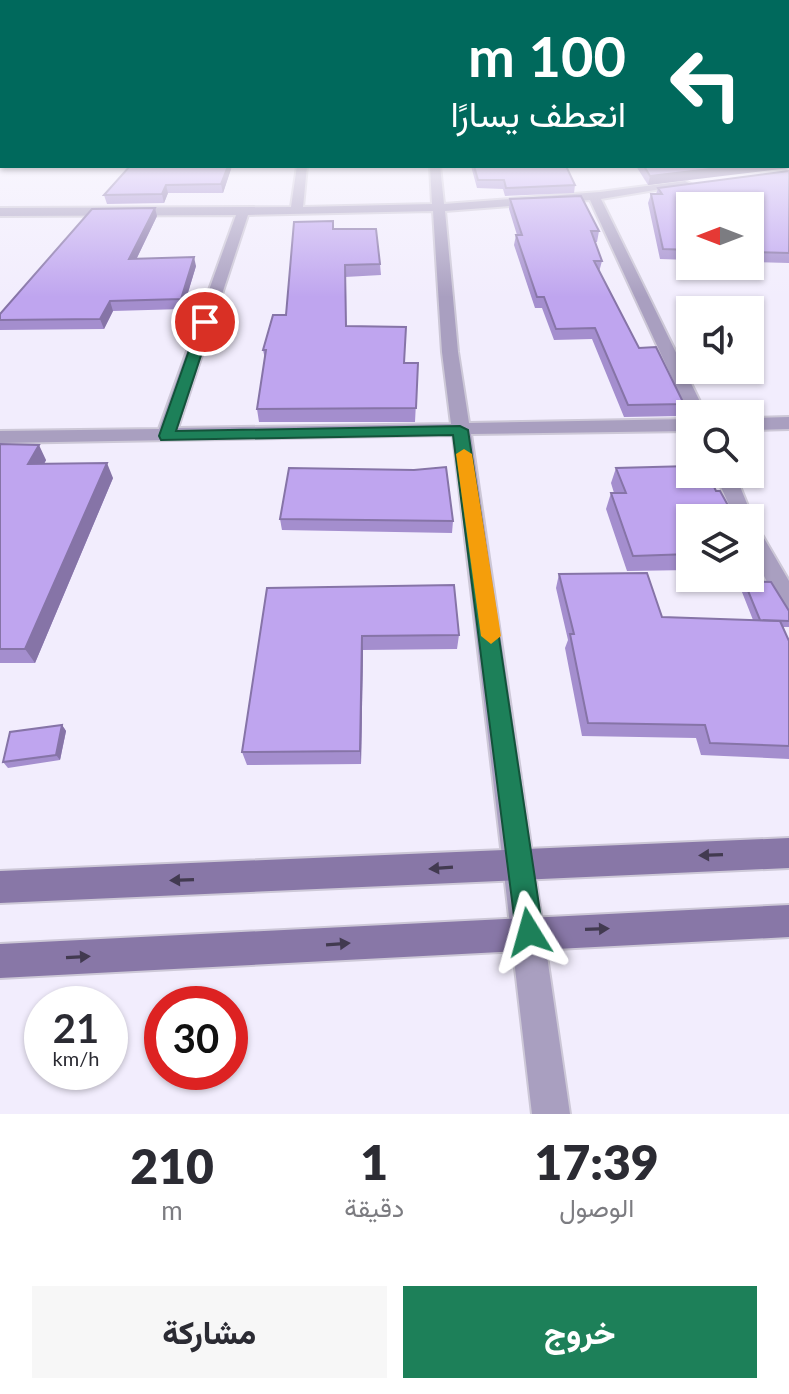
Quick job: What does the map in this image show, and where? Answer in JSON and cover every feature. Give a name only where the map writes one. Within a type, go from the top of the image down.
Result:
[{"type":"main road","points":[[0,887],[314,876],[519,863],[789,853]]},
{"type":"main road","points":[[0,961],[789,921]]},
{"type":"street","points":[[297,208],[299,193]]},
{"type":"street","points":[[437,193],[460,430],[485,591],[551,1114]]},
{"type":"street","points":[[0,212],[438,206],[595,198],[627,193]]},
{"type":"street","points":[[595,198],[690,400]]},
{"type":"street","points":[[166,436],[244,209]]},
{"type":"street","points":[[764,424],[789,423]]},
{"type":"street","points":[[0,437],[676,425]]},
{"type":"street","points":[[764,554],[789,603]]},
{"type":"building","points":[[106,193],[162,193],[162,194],[104,195]]},
{"type":"building","points":[[676,193],[676,249],[663,249],[651,194]]},
{"type":"building","points":[[764,193],[789,193],[789,253],[764,252]]},
{"type":"building","points":[[581,196],[599,231],[591,231],[602,261],[594,261],[639,348],[656,347],[682,400],[676,400],[676,404],[628,405],[595,328],[556,329],[544,297],[537,297],[516,235],[522,235],[510,199]]},
{"type":"building","points":[[155,208],[129,259],[194,257],[181,299],[110,301],[100,319],[0,320],[0,314],[92,209]]},
{"type":"building","points":[[333,221],[333,229],[376,229],[380,264],[345,265],[346,326],[406,327],[404,363],[418,363],[416,408],[257,409],[266,350],[263,350],[273,315],[286,315],[294,222]]},
{"type":"building","points":[[0,444],[39,445],[28,464],[107,463],[25,649],[0,649]]},
{"type":"building","points":[[676,466],[676,488],[715,488],[727,504],[676,504],[676,554],[633,556],[611,493],[626,493],[616,468]]},
{"type":"building","points":[[446,467],[453,521],[280,519],[289,468],[414,470]]},
{"type":"building","points":[[647,573],[662,617],[780,621],[789,641],[789,746],[710,743],[705,725],[588,723],[570,634],[574,634],[559,574]]},
{"type":"building","points":[[764,582],[771,582],[789,611],[789,621],[760,620],[749,592],[764,592]]},
{"type":"building","points":[[454,585],[459,635],[362,636],[360,751],[242,752],[267,588]]},
{"type":"building","points":[[62,725],[56,755],[3,762],[10,732]]},
{"type":"slow traffic","points":[[464,454],[491,636]]},
{"type":"route","points":[[205,322],[166,436],[460,430],[485,591],[529,932]]}]
